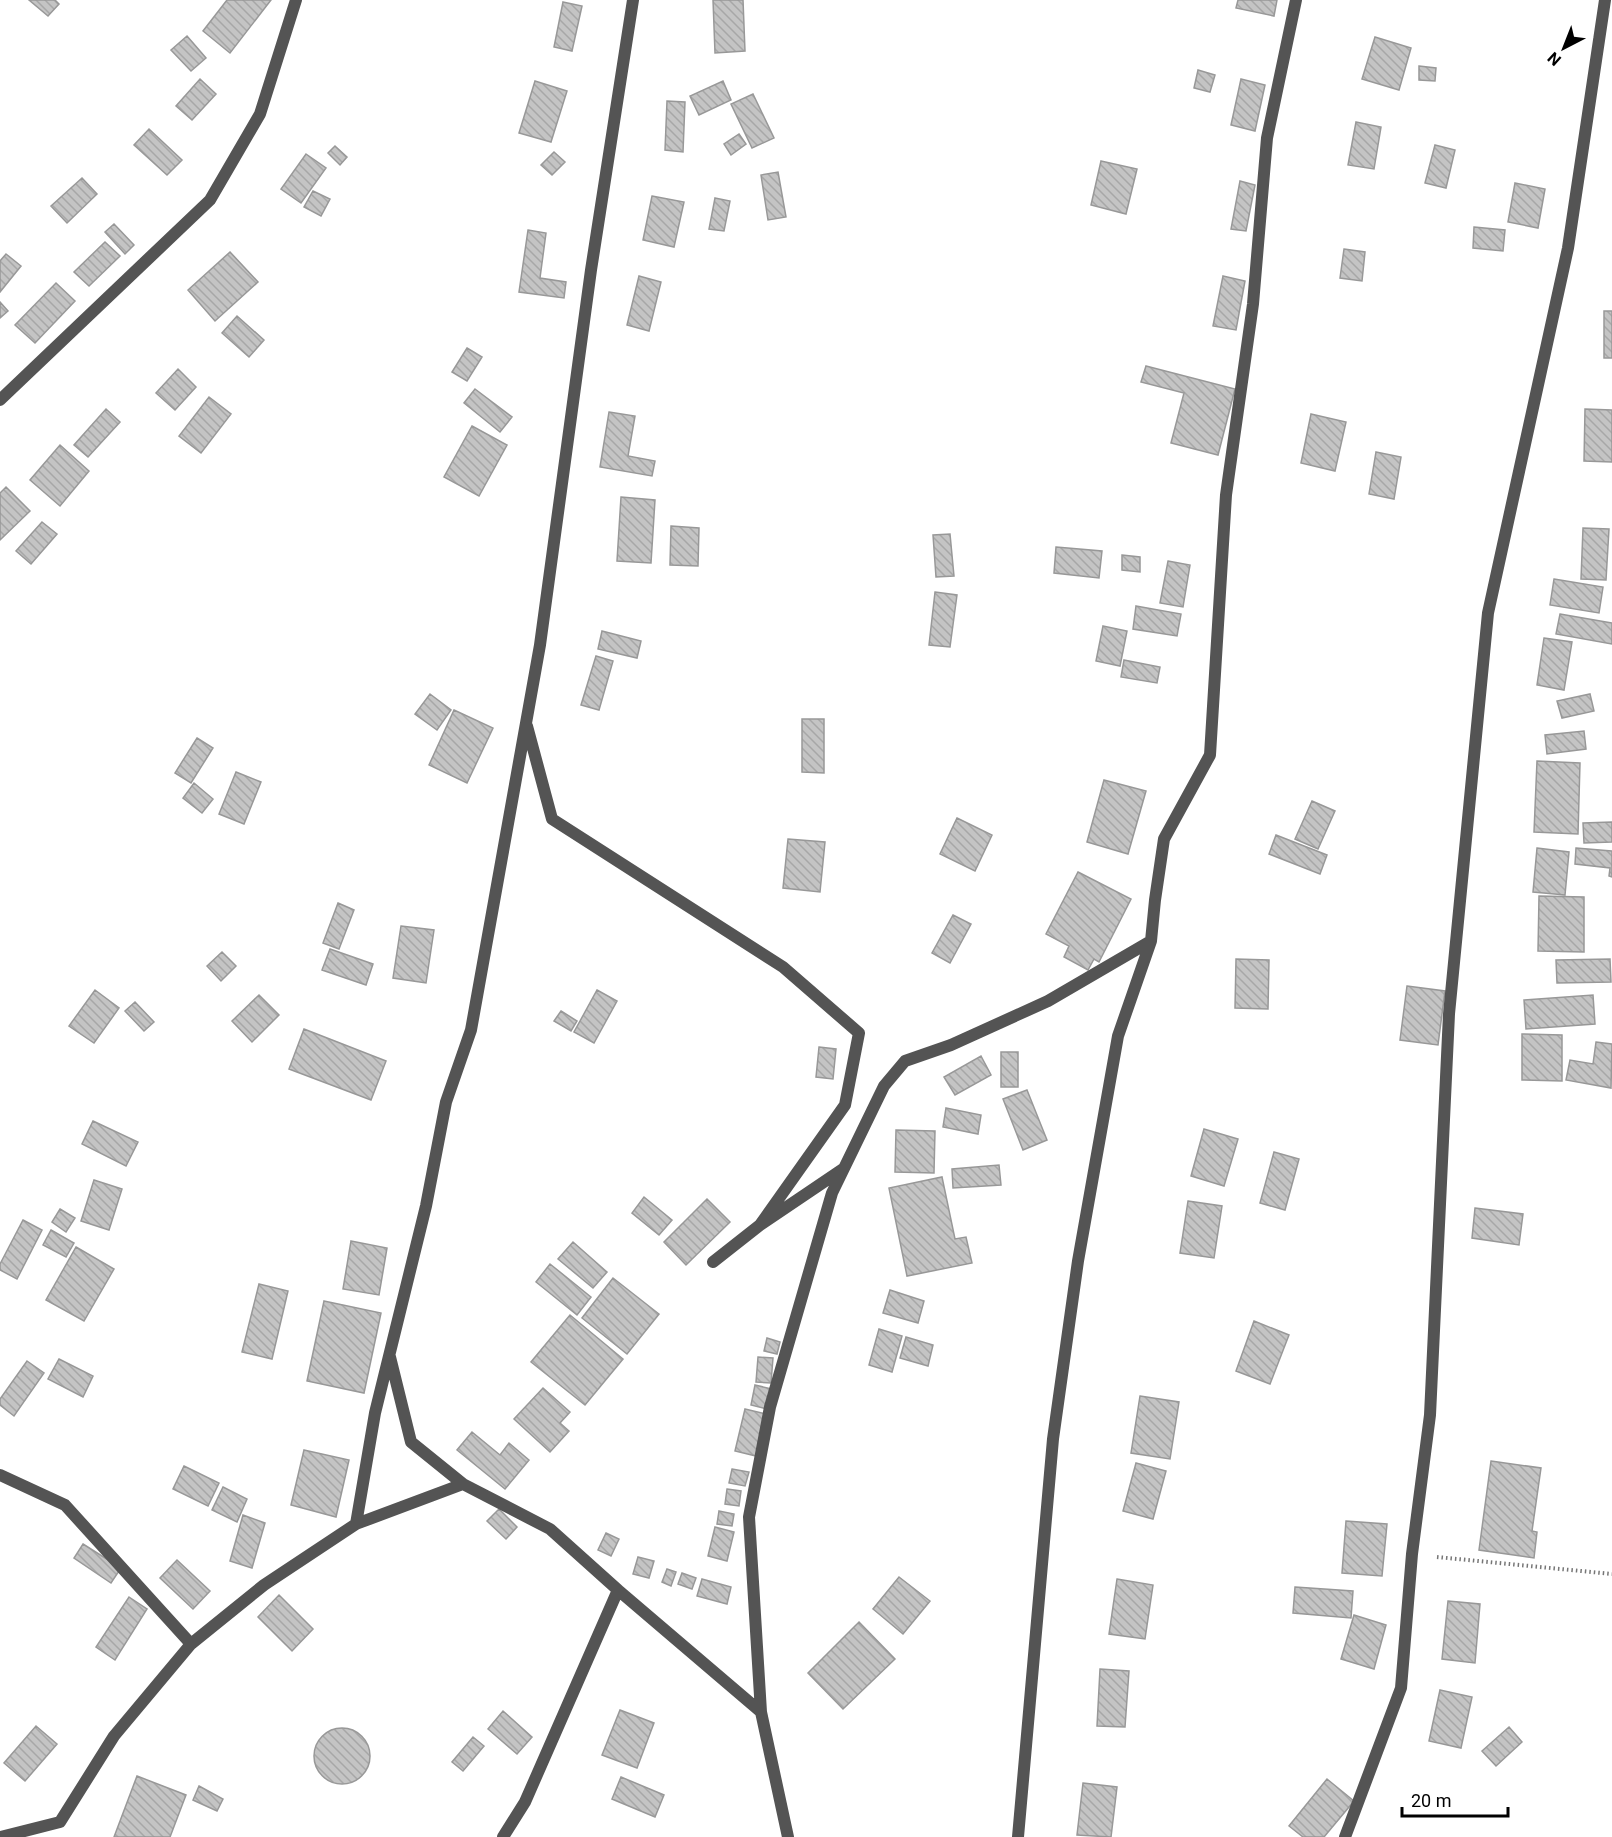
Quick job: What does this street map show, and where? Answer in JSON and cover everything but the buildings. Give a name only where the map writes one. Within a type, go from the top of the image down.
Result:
[{"type":"street","points":[[0,400],[210,200],[260,114],[296,0]]},
{"type":"street","points":[[356,1524],[375,1413],[426,1206],[446,1102],[471,1030],[540,645],[591,270],[633,0]]},
{"type":"street","points":[[1018,1837],[1053,1438],[1078,1261],[1118,1036],[1151,941],[1164,839],[1210,755],[1226,495],[1253,304],[1267,138],[1296,0]]},
{"type":"street","points":[[1346,1837],[1401,1688],[1412,1554],[1430,1415],[1449,1014],[1488,613],[1568,248],[1605,0]]},
{"type":"street","points":[[526,722],[552,819],[783,967],[859,1033],[845,1106],[760,1225]]},
{"type":"street","points":[[788,1837],[761,1712],[749,1517],[770,1407],[832,1193],[884,1086],[905,1061],[951,1045],[1048,1001],[1151,941]]},
{"type":"street","points":[[713,1262],[760,1225],[844,1168]]},
{"type":"street","points":[[390,1355],[411,1442],[463,1484],[550,1529],[761,1712]]},
{"type":"street","points":[[0,1475],[64,1505],[191,1644]]},
{"type":"street","points":[[52,1837],[114,1736],[191,1644],[264,1585],[356,1524],[463,1484]]},
{"type":"street","points":[[503,1837],[525,1802],[618,1590]]},
{"type":"street","points":[[1,1837],[60,1822]]},
{"type":"path","points":[[1412,1554],[1612,1574]]}]
